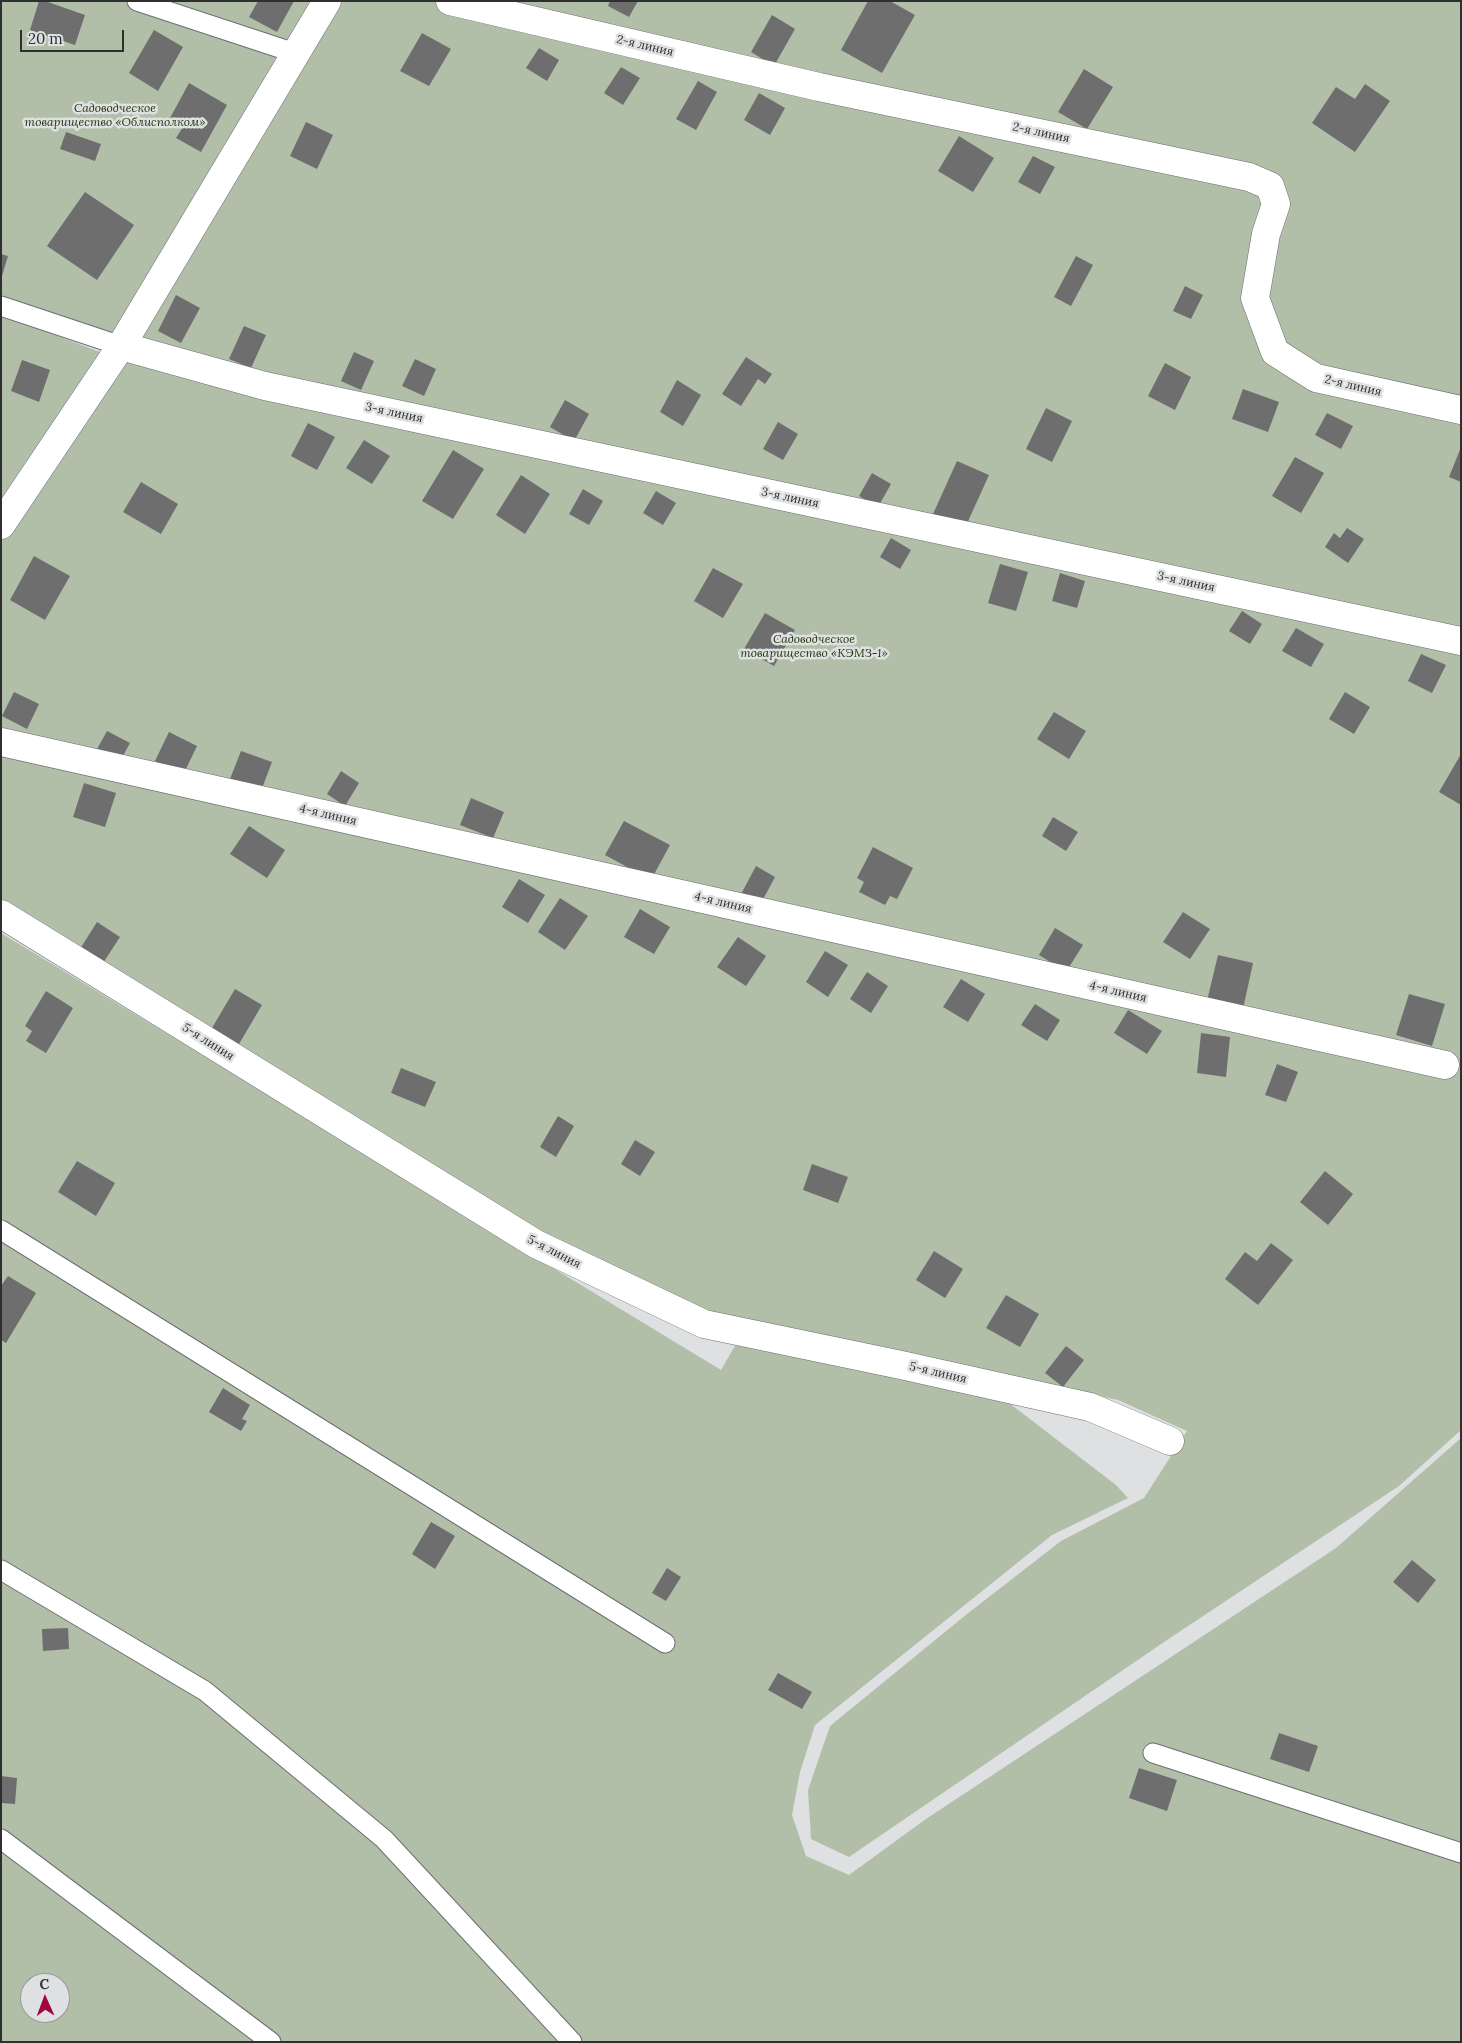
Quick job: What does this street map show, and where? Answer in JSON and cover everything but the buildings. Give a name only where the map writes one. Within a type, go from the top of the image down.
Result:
[{"type":"street","points":[[1,525],[121,346],[327,1]]},
{"type":"street","name":"2-я линия","points":[[450,1],[819,87],[1249,177],[1270,186],[1276,204],[1266,234],[1256,298],[1275,352],[1316,378],[1461,410]]},
{"type":"street","name":"3-я линия","points":[[121,346],[265,386],[1461,641]]},
{"type":"street","name":"4-я линия","points":[[1,742],[1445,1065]]},
{"type":"street","name":"5-я линия","points":[[1,914],[536,1244],[704,1324],[901,1364],[1090,1407],[1170,1441]]},
{"type":"lane","points":[[137,1],[295,53]]},
{"type":"lane","points":[[1,306],[121,346]]},
{"type":"lane","points":[[1,1230],[665,1643]]},
{"type":"lane","points":[[1,1570],[213,1697],[384,1839],[572,2042]]},
{"type":"lane","points":[[1153,1753],[1461,1853]]},
{"type":"lane","points":[[1,1839],[270,2042]]},
{"type":"green space","name":"Садоводческое товарищество «Облисполком»","points":[[1,1],[314,1],[114,336],[1,299]]},
{"type":"green space","name":"Садоводческое товарищество «КЭМЗ-1»","points":[[336,1],[1461,1],[1461,1430],[1399,1486],[1167,1640],[849,1857],[811,1839],[808,1790],[830,1726],[967,1614],[1061,1541],[1144,1498],[1187,1431],[1118,1400],[703,1313],[558,1248],[1,904],[1,539],[116,360]]},
{"type":"green space","points":[[1,314],[105,354],[1,503]]},
{"type":"green space","points":[[1,933],[721,1370],[736,1344],[849,1364],[1009,1403],[1116,1485],[1128,1498],[1052,1535],[815,1725],[800,1772],[792,1815],[806,1856],[849,1875],[926,1819],[1336,1548],[1461,1438],[1461,2042],[1,2042]]}]
